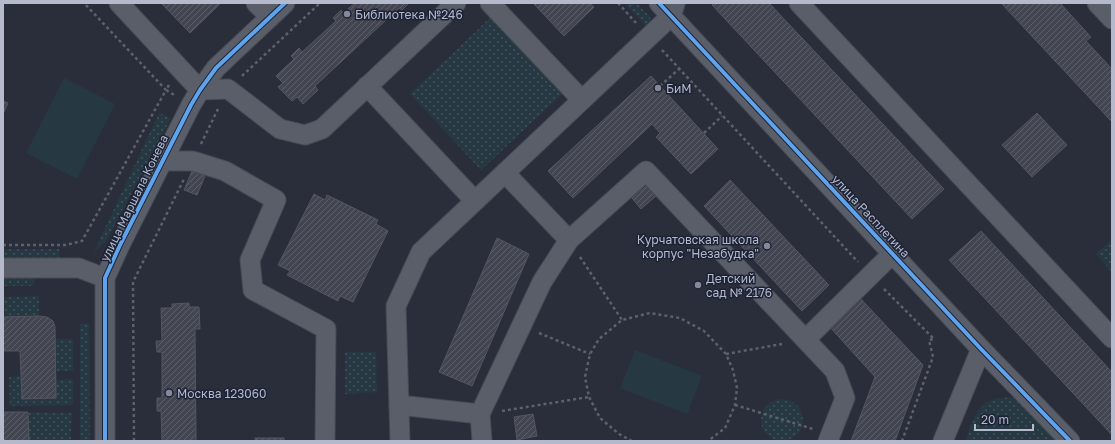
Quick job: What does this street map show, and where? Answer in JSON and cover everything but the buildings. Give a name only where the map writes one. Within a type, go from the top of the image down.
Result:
[{"type":"street","points":[[119,3],[200,90],[228,89],[280,129],[305,135],[322,129],[456,3]]},
{"type":"street","points":[[256,3],[270,17]]},
{"type":"street","name":"улица Маршала Конева","points":[[105,441],[106,278],[120,245],[200,90],[216,68],[285,3]]},
{"type":"street","points":[[490,3],[582,100]]},
{"type":"street","points":[[799,3],[1112,338]]},
{"type":"street","points":[[1097,3],[1112,19]]},
{"type":"street","points":[[400,441],[396,306],[421,252],[649,36],[669,7]]},
{"type":"street","name":"улица Расплетина","points":[[669,7],[892,254],[1070,441]]},
{"type":"street","points":[[367,86],[475,201]]},
{"type":"street","points":[[163,161],[193,161],[225,172],[276,200],[250,260],[253,290],[326,329],[325,441]]},
{"type":"street","points":[[482,441],[480,414],[542,282],[569,240],[646,171],[835,371],[845,398],[829,438]]},
{"type":"street","points":[[505,173],[569,240]]},
{"type":"street","points":[[806,339],[892,254]]},
{"type":"street","points":[[3,268],[79,268],[106,278]]},
{"type":"street","points":[[943,441],[981,349]]},
{"type":"street","points":[[399,405],[480,414]]},
{"type":"path","points":[[3,245],[66,245],[82,241],[166,90],[84,3]]},
{"type":"path","points":[[134,441],[133,282],[228,89],[320,3]]},
{"type":"path","points":[[618,3],[871,276],[934,339],[929,340],[933,357],[902,441]]},
{"type":"path","points":[[660,86],[679,69]]},
{"type":"path","points":[[704,133],[722,116]]},
{"type":"path","points":[[569,240],[622,320]]},
{"type":"path","points":[[632,441],[619,434],[600,418],[589,397],[585,377],[590,354],[600,339],[622,320],[650,313],[680,318],[704,331],[726,354],[733,370],[737,388],[735,405],[724,428],[708,441]]},
{"type":"path","points":[[521,326],[590,354]]},
{"type":"path","points":[[726,354],[806,339]]},
{"type":"path","points":[[480,414],[589,397]]},
{"type":"path","points":[[735,405],[829,438]]},
{"type":"shaded area","points":[[624,3],[637,3],[650,17],[651,25],[648,28]]},
{"type":"shaded area","points":[[492,16],[564,92],[481,170],[410,94]]},
{"type":"shaded area","points":[[64,78],[115,104],[77,179],[26,153]]},
{"type":"shaded area","points":[[159,113],[171,118],[106,241],[94,252]]},
{"type":"shaded area","points":[[1112,239],[1112,272],[1096,254]]},
{"type":"shaded area","points":[[3,249],[59,249],[60,260],[3,260]]},
{"type":"shaded area","points":[[3,278],[35,278],[32,286],[3,286]]},
{"type":"shaded area","points":[[39,296],[39,316],[5,317],[4,297]]},
{"type":"shaded area","points":[[89,323],[90,441],[80,441],[80,324]]},
{"type":"shaded area","points":[[56,339],[73,339],[73,371],[56,371]]},
{"type":"shaded area","points":[[635,350],[702,376],[687,414],[620,388]]},
{"type":"shaded area","points":[[345,352],[376,352],[377,392],[345,394]]},
{"type":"shaded area","points":[[21,376],[56,398],[56,380],[73,379],[73,405],[10,406],[9,377]]},
{"type":"shaded area","points":[[1011,397],[1024,404],[1059,441],[966,441],[975,416],[983,405],[995,399]]},
{"type":"shaded area","points":[[782,399],[797,405],[803,420],[797,435],[782,441],[767,435],[761,420],[767,405]]},
{"type":"shaded area","points":[[28,412],[72,413],[71,441],[29,441]]},
{"type":"cycle path","points":[[105,441],[105,278],[120,245],[200,90],[216,68],[285,3]]},
{"type":"cycle path","points":[[659,3],[981,349],[1070,441]]},
{"type":"place","name":"Библиотека №246","points":[[347,14]]},
{"type":"place","name":"БиМ","points":[[658,88]]},
{"type":"place","name":"Курчатовская школа корпус \"Незабудка\"","points":[[767,246]]},
{"type":"place","name":"Детский сад № 2176","points":[[698,285]]},
{"type":"place","name":"Москва 123060","points":[[169,393]]}]
